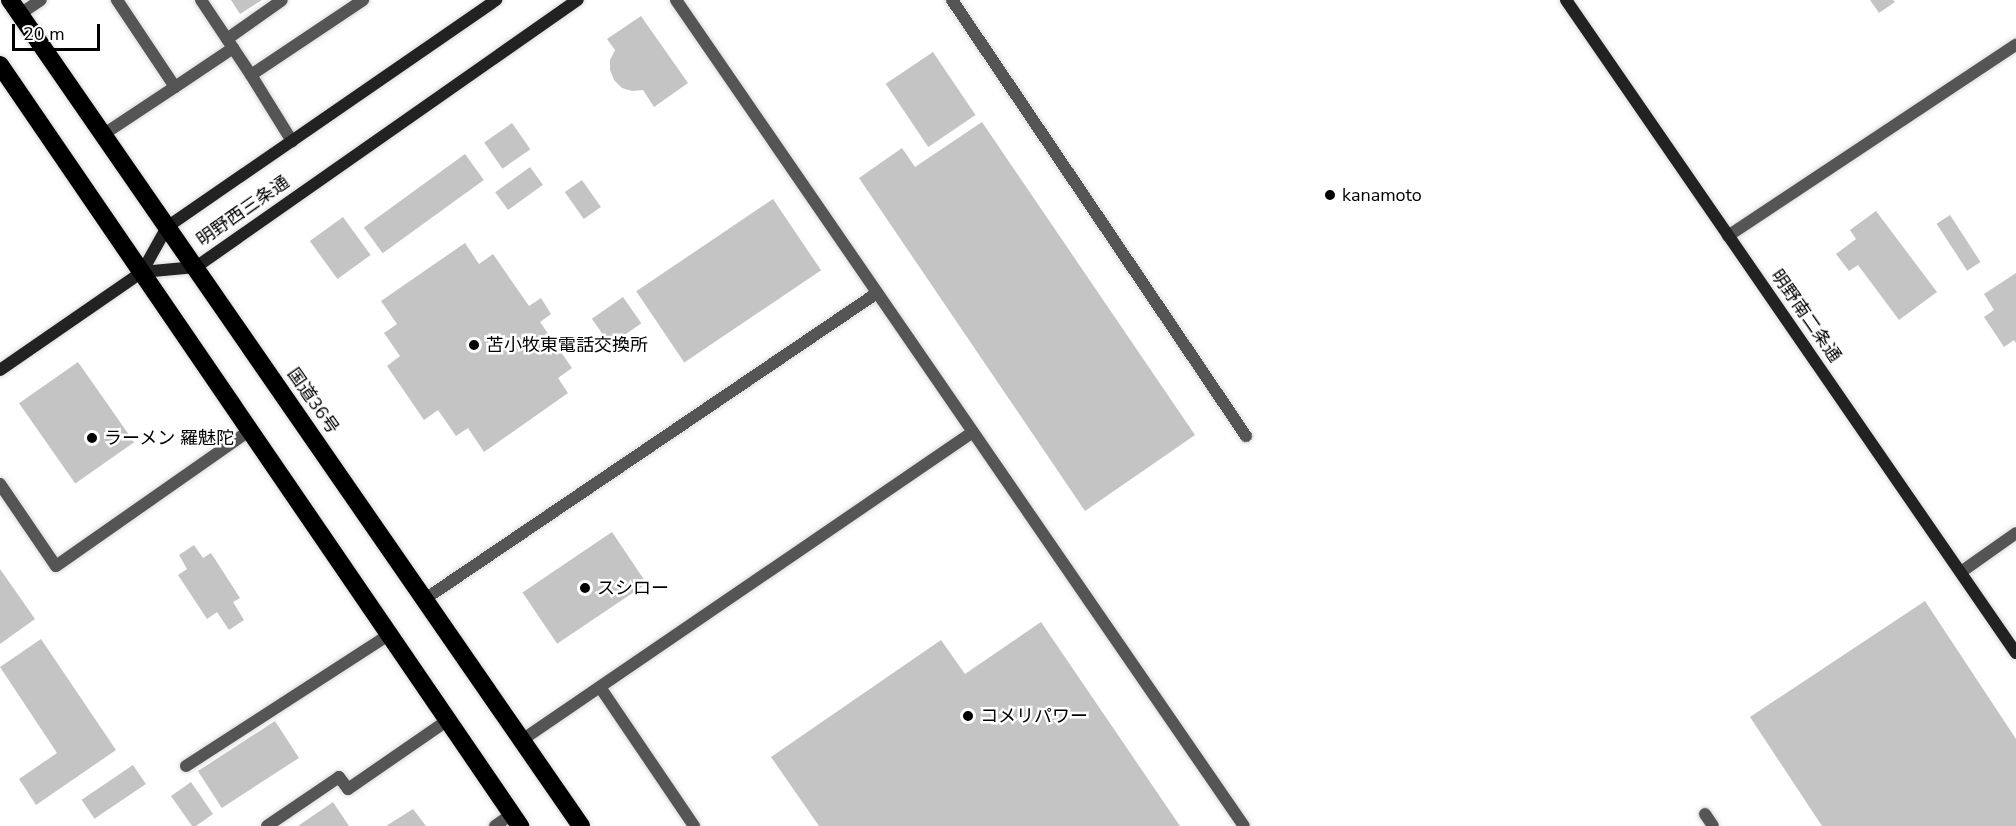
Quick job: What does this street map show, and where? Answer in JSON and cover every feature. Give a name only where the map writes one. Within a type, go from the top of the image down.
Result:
[{"type":"highway","name":"国道36号","points":[[15,7],[581,826]]},
{"type":"highway","points":[[0,65],[516,820]]},
{"type":"street","points":[[15,7],[41,0]]},
{"type":"street","points":[[117,0],[175,87]]},
{"type":"street","points":[[201,0],[252,75],[292,141]]},
{"type":"street","points":[[104,135],[175,87],[282,0]]},
{"type":"street","points":[[252,75],[363,0]]},
{"type":"street","name":"明野西三条通","points":[[142,272],[167,226],[496,0]]},
{"type":"street","name":"明野西三条通","points":[[142,272],[196,267],[578,0]]},
{"type":"street","points":[[676,0],[1244,826]]},
{"type":"street","points":[[952,0],[1246,436]]},
{"type":"street","name":"明野南二条通","points":[[1566,0],[2016,653]]},
{"type":"street","points":[[1728,236],[2016,45]]},
{"type":"street","points":[[0,370],[142,272]]},
{"type":"street","points":[[425,599],[877,293]]},
{"type":"street","points":[[0,484],[56,566],[250,430]]},
{"type":"street","points":[[522,740],[973,432]]},
{"type":"street","points":[[1961,572],[2016,533]]},
{"type":"street","points":[[186,766],[390,634]]},
{"type":"street","points":[[600,687],[694,826]]},
{"type":"street","points":[[267,826],[339,777],[348,789],[448,720]]},
{"type":"street","points":[[1705,814],[1713,826]]},
{"type":"street","points":[[495,826],[516,820]]},
{"type":"building","points":[[231,0],[262,0],[240,14]]},
{"type":"building","points":[[1870,0],[1893,0],[1895,2],[1879,13]]},
{"type":"building","points":[[641,16],[688,83],[654,107],[643,90],[632,91],[622,88],[614,80],[610,70],[610,60],[615,50],[607,39]]},
{"type":"building","points":[[933,52],[975,115],[928,147],[886,84]]},
{"type":"building","points":[[982,122],[1195,435],[1085,511],[859,178],[902,148],[915,167]]},
{"type":"building","points":[[512,123],[530,149],[503,169],[484,143]]},
{"type":"building","points":[[465,154],[484,180],[383,253],[364,227]]},
{"type":"building","points":[[530,167],[543,185],[508,210],[495,192]]},
{"type":"building","points":[[582,180],[601,207],[584,219],[565,192]]},
{"type":"building","points":[[773,199],[821,270],[684,363],[636,291]]},
{"type":"building","points":[[1876,211],[1937,292],[1899,320],[1858,265],[1849,271],[1836,254],[1856,239],[1850,230]]},
{"type":"building","points":[[1950,215],[1980,262],[1967,271],[1937,224]]},
{"type":"building","points":[[343,217],[371,255],[337,279],[310,241]]},
{"type":"building","name":"苫小牧東電話交換所","points":[[465,243],[479,264],[493,254],[529,306],[541,298],[551,314],[540,322],[572,368],[558,378],[568,393],[484,452],[468,428],[456,436],[438,410],[424,420],[387,366],[400,356],[384,333],[397,324],[381,301]]},
{"type":"building","points":[[2016,273],[2016,343],[2014,340],[2004,347],[1984,317],[1994,310],[1984,294]]},
{"type":"building","points":[[623,297],[641,323],[610,345],[592,319]]},
{"type":"building","points":[[78,362],[134,442],[75,484],[19,403]]},
{"type":"building","name":"スシロー","points":[[612,532],[647,583],[557,644],[522,592]]},
{"type":"building","points":[[194,545],[203,558],[211,553],[240,598],[233,602],[244,620],[229,630],[217,612],[207,619],[178,575],[187,569],[179,555]]},
{"type":"building","points":[[0,569],[35,619],[0,644]]},
{"type":"building","points":[[1925,601],[2016,739],[2016,826],[1822,826],[1750,717]]},
{"type":"building","name":"コメリパワー","points":[[1041,622],[1180,826],[819,826],[771,757],[941,640],[965,674]]},
{"type":"building","points":[[41,639],[116,750],[36,805],[19,779],[57,753],[0,667]]},
{"type":"building","points":[[275,721],[299,758],[222,808],[198,771]]},
{"type":"building","points":[[133,765],[146,784],[94,819],[82,800]]},
{"type":"building","points":[[191,782],[213,814],[196,826],[192,826],[171,796]]},
{"type":"building","points":[[333,802],[349,826],[298,826]]},
{"type":"building","points":[[413,809],[426,826],[386,826]]},
{"type":"place","name":"kanamoto","points":[[1330,195]]},
{"type":"place","name":"苫小牧東電話交換所","points":[[474,345]]},
{"type":"place","name":"ラーメン 羅魅陀","points":[[92,438]]},
{"type":"place","name":"スシロー","points":[[585,588]]},
{"type":"place","name":"コメリパワー","points":[[968,716]]}]
